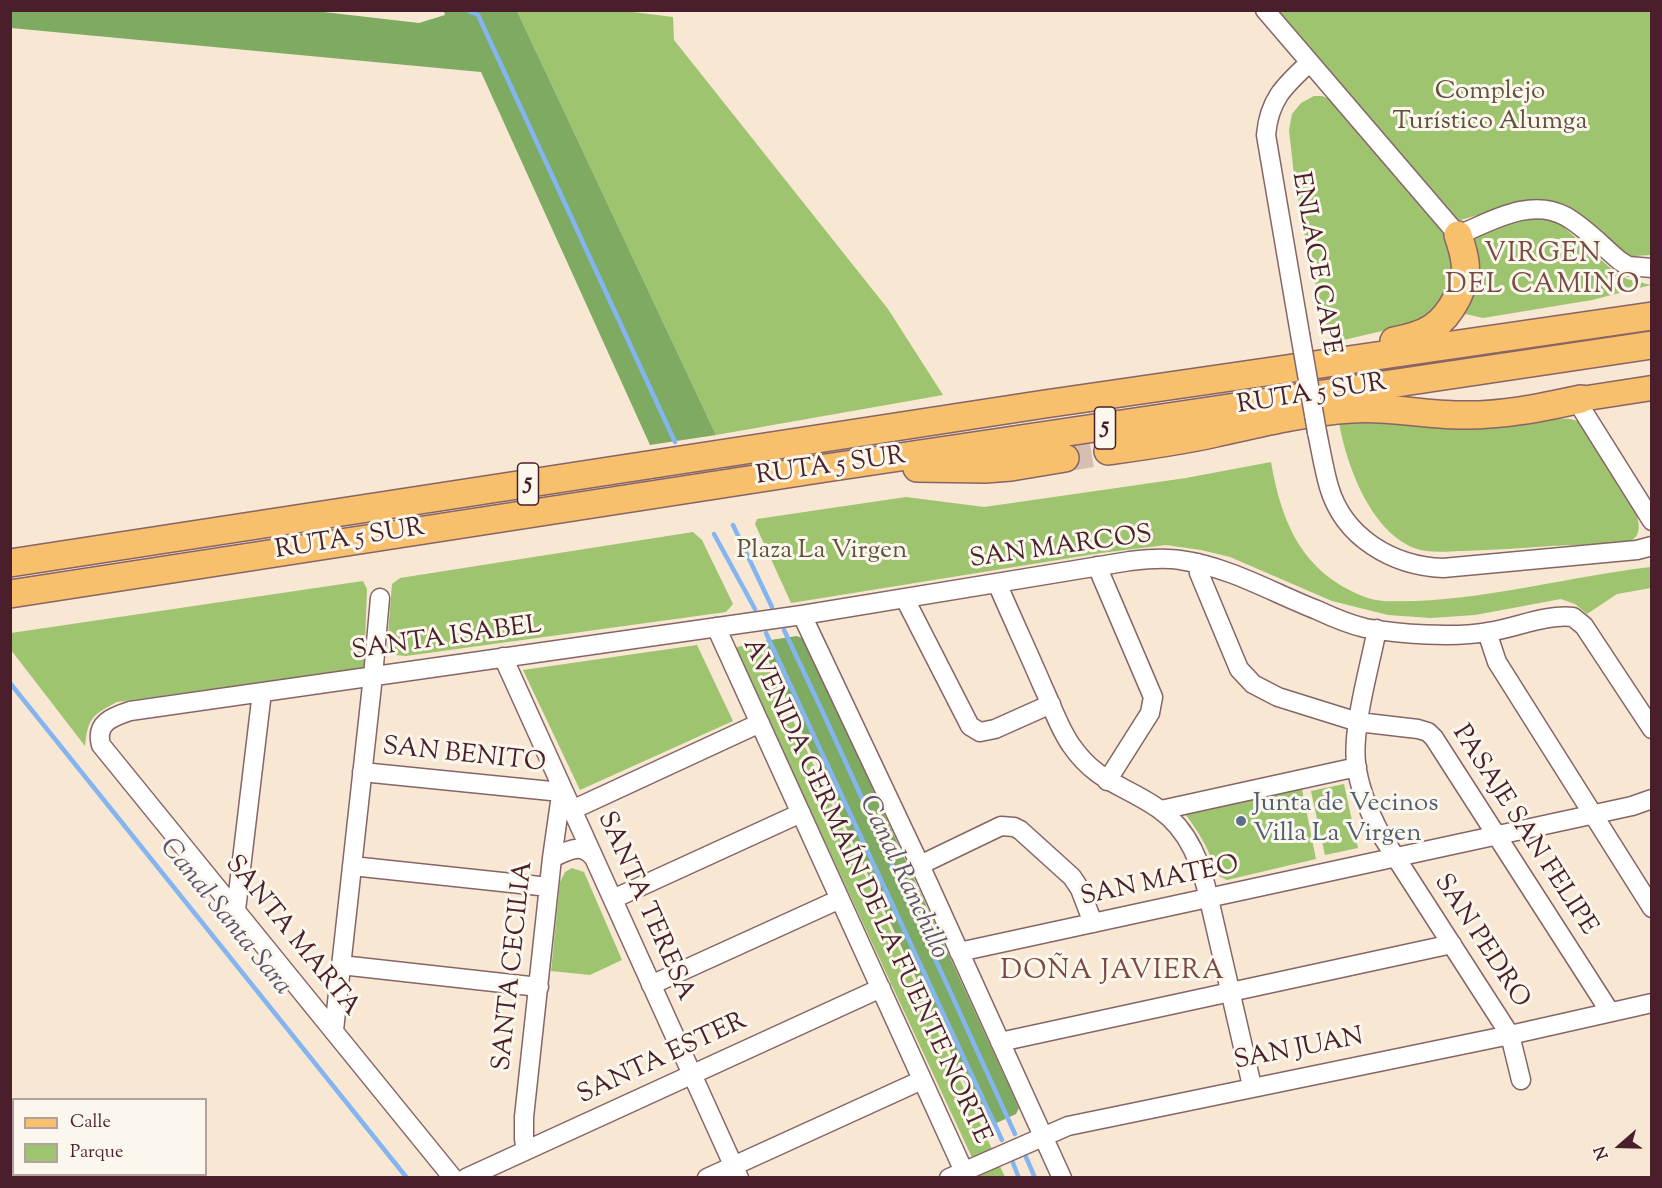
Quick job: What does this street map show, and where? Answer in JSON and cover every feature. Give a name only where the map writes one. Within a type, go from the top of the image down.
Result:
[{"type":"highway","points":[[1264,373],[1294,360],[1410,338],[1438,325],[1451,309],[1465,275],[1464,253],[1458,235]]},
{"type":"highway","name":"RUTA 5 SUR","points":[[10,563],[1033,406],[1652,316]]},
{"type":"highway","name":"RUTA 5 SUR","points":[[10,594],[826,468],[1652,345]]},
{"type":"highway","points":[[1108,451],[1216,433],[1269,420],[1341,410],[1377,408],[1429,414],[1482,415],[1515,413],[1581,399]]},
{"type":"highway","points":[[826,468],[985,469],[1065,458]]},
{"type":"main road","points":[[1581,399],[1652,388]]},
{"type":"street","points":[[1265,10],[1458,235],[1498,217],[1530,210],[1554,212],[1576,224],[1628,266],[1652,268]]},
{"type":"street","name":"ENLACE CAPE","points":[[1309,63],[1281,90],[1275,100],[1267,123],[1266,135],[1317,432],[1329,489],[1342,515],[1362,538],[1374,547],[1400,561],[1428,568],[1637,550],[1652,546]]},
{"type":"street","points":[[1581,399],[1583,411],[1652,521]]},
{"type":"street","name":"SAN MARCOS","points":[[802,615],[1096,566],[1156,559],[1180,560],[1228,571],[1299,604],[1352,624],[1377,629],[1437,635],[1487,632],[1552,618],[1573,617],[1584,626],[1652,729]]},
{"type":"street","name":"PASAJE SAN FELIPE","points":[[1198,563],[1199,573],[1244,677],[1278,697],[1358,722],[1418,729],[1428,732],[1434,738],[1610,1012]]},
{"type":"street","points":[[1096,566],[1154,702],[1150,713],[1107,781]]},
{"type":"street","points":[[997,583],[1071,745],[1091,769],[1107,781],[1161,810],[1194,849],[1209,898],[1252,1086]]},
{"type":"street","points":[[333,1030],[380,598]]},
{"type":"street","points":[[905,598],[970,726],[980,732],[995,729],[1051,704]]},
{"type":"street","points":[[802,615],[920,865],[1062,1178]]},
{"type":"street","name":"SANTA ISABEL","points":[[103,725],[112,718],[130,711],[802,615]]},
{"type":"street","name":"AVENIDA GERMAÍN DE LA FUENTE NORTE","points":[[716,627],[922,1080],[960,1175]]},
{"type":"street","name":"SAN PEDRO","points":[[1377,629],[1358,722],[1356,754],[1357,767],[1369,812],[1510,1035],[1521,1080]]},
{"type":"street","points":[[1487,632],[1497,662],[1652,908]]},
{"type":"street","name":"SANTA TERESA","points":[[503,657],[561,790],[736,1171]]},
{"type":"street","points":[[236,910],[262,692]]},
{"type":"street","points":[[572,810],[760,723]]},
{"type":"street","name":"SANTA MARTA","points":[[103,725],[99,737],[101,745],[453,1178]]},
{"type":"street","points":[[1161,810],[1357,767]]},
{"type":"street","name":"SAN BENITO","points":[[362,772],[561,790]]},
{"type":"street","name":"SANTA CECILIA","points":[[526,1150],[524,1117],[561,790]]},
{"type":"street","name":"SAN MATEO","points":[[959,952],[1497,836],[1632,806],[1652,799]]},
{"type":"street","points":[[613,899],[801,813]]},
{"type":"street","points":[[920,865],[1001,826],[1014,827],[1072,877],[1080,889],[1093,923]]},
{"type":"street","points":[[552,858],[576,849],[589,852],[593,857]]},
{"type":"street","points":[[352,866],[549,887]]},
{"type":"street","points":[[651,985],[840,898]]},
{"type":"street","points":[[1000,1042],[1452,944]]},
{"type":"street","points":[[341,965],[538,987]]},
{"type":"street","name":"SANTA ESTER","points":[[466,1178],[880,988]]},
{"type":"street","name":"SAN JUAN","points":[[960,1175],[1042,1136],[1078,1123],[1510,1035],[1652,1003]]},
{"type":"street","points":[[706,1178],[736,1171],[922,1080]]},
{"type":"green space","points":[[617,10],[673,17],[674,40],[888,309],[943,395],[716,435],[517,11]]},
{"type":"green space","points":[[11,11],[315,11],[419,23],[445,15],[444,11],[517,11],[716,435],[650,445],[481,72],[11,28]]},
{"type":"green space","name":"Complejo Turístico Alumga","points":[[1279,11],[1651,11],[1651,255],[1619,257],[1525,201],[1454,222]]},
{"type":"green space","points":[[1314,96],[1329,99],[1449,240],[1456,268],[1451,288],[1434,310],[1412,324],[1335,342],[1329,338],[1306,244],[1289,130],[1292,114],[1301,103]]},
{"type":"green space","points":[[1529,217],[1560,224],[1615,272],[1627,279],[1651,285],[1592,300],[1483,318],[1461,313],[1473,293],[1477,276],[1470,237]]},
{"type":"green space","points":[[1345,418],[1505,425],[1557,419],[1577,421],[1583,424],[1637,516],[1638,532],[1635,538],[1627,542],[1607,544],[1445,552],[1414,548],[1398,539],[1385,527],[1363,495],[1348,458],[1339,423]]},
{"type":"green space","name":"Plaza La Virgen","points":[[1271,462],[1282,506],[1299,544],[1326,575],[1365,597],[1377,600],[1415,601],[1475,596],[1651,567],[1651,588],[1617,594],[1587,614],[1575,604],[1561,599],[1475,615],[1431,618],[1388,615],[1332,601],[1230,557],[1166,545],[1101,553],[791,603],[755,524],[757,519],[906,497],[984,507],[1186,478]]},
{"type":"green space","points":[[693,532],[702,540],[733,604],[726,612],[406,656],[395,655],[387,647],[392,584],[400,578]]},
{"type":"green space","points":[[363,581],[367,589],[364,669],[117,702],[93,718],[85,746],[11,650],[11,633]]},
{"type":"green space","points":[[797,636],[804,639],[1019,1108],[1016,1114],[990,1126],[982,1120],[764,651],[764,641]]},
{"type":"green space","points":[[756,641],[1005,1177],[981,1177],[735,648]]},
{"type":"green space","points":[[697,645],[733,721],[580,790],[523,670]]},
{"type":"green space","points":[[1344,784],[1358,848],[1325,855],[1311,791]]},
{"type":"green space","points":[[1302,789],[1316,859],[1227,880],[1217,875],[1204,843],[1185,814]]},
{"type":"green space","points":[[572,868],[584,872],[622,960],[590,975],[551,971],[560,882],[565,872]]},
{"type":"waterway","points":[[467,10],[478,15],[675,442]]},
{"type":"waterway","points":[[733,525],[772,607]]},
{"type":"waterway","name":"Canal Ranchillo","points":[[714,534],[755,609]]},
{"type":"waterway","points":[[784,630],[1015,1134]]},
{"type":"waterway","name":"Canal Ranchillo","points":[[766,633],[1002,1140]]},
{"type":"waterway","name":"Canal Santa Sara","points":[[10,683],[407,1178]]},
{"type":"waterway","points":[[1026,1157],[1035,1178]]},
{"type":"waterway","name":"Canal Ranchillo","points":[[1013,1163],[1019,1178]]},
{"type":"tunnel","points":[[1065,458],[1108,451]]},
{"type":"place","name":"Junta de Vecinos Villa La Virgen","points":[[1241,821]]},
{"type":"district","name":"VIRGEN DEL CAMINO","points":[[1543,272]]},
{"type":"district","name":"DOÑA JAVIERA","points":[[1113,973]]}]
